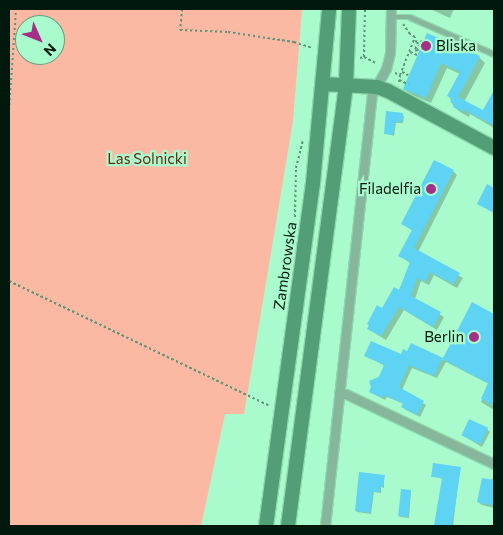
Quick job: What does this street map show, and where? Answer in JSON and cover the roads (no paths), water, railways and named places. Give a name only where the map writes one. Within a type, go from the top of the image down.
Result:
[{"type":"main road","name":"Zambrowska","points":[[266,526],[310,206],[329,9]]},
{"type":"main road","points":[[288,526],[346,84],[349,9]]},
{"type":"main road","points":[[323,84],[377,87],[494,148]]},
{"type":"street","points":[[326,526],[372,94],[386,69],[390,53],[391,13]]},
{"type":"street","points":[[339,393],[346,394],[494,464]]},
{"type":"lane","points":[[391,13],[410,17],[494,54]]},
{"type":"place","name":"Bliska","points":[[426,46]]},
{"type":"place","name":"Filadelfia","points":[[431,189]]},
{"type":"place","name":"Berlin","points":[[474,337]]},
{"type":"park label","name":"Las Solnicki","points":[[147,159]]}]
